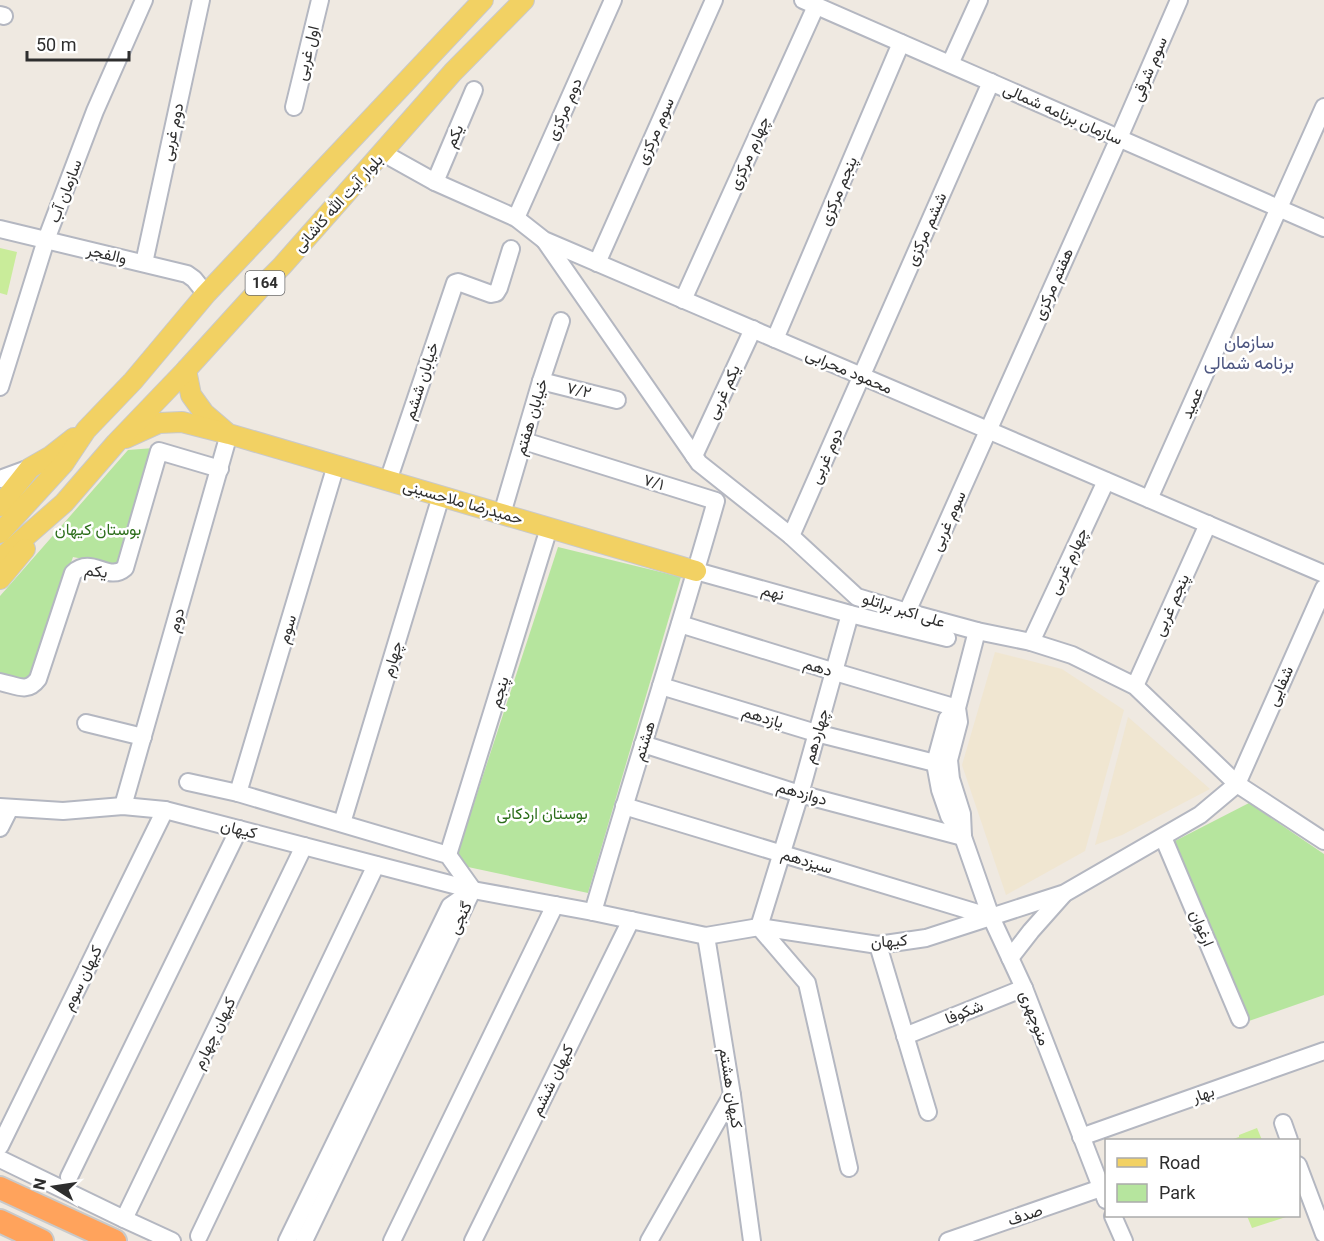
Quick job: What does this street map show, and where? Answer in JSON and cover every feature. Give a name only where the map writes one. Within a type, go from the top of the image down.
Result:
[{"type":"highway","points":[[0,1188],[115,1241]]},
{"type":"highway","points":[[0,1221],[42,1241]]},
{"type":"main road","points":[[441,44],[475,0]]},
{"type":"main road","name":"بلوار آیت الله کاشانی","points":[[0,533],[64,463],[86,430],[133,381],[206,294],[483,0]]},
{"type":"main road","name":"بلوار آیت الله کاشانی","points":[[0,559],[64,503],[116,443],[282,266],[453,72],[524,0]]},
{"type":"main road","points":[[186,370],[191,395],[204,413],[230,434]]},
{"type":"main road","name":"حمیدرضا ملاحسینی","points":[[116,443],[159,423],[182,422],[230,434],[696,571]]},
{"type":"main road","points":[[0,506],[30,468],[51,456],[86,430]]},
{"type":"main road","points":[[0,579],[64,503]]},
{"type":"street","name":"سازمان آب","points":[[0,387],[46,240],[95,111],[144,0]]},
{"type":"street","name":"دوم غربی","points":[[144,263],[201,0]]},
{"type":"street","name":"اول غربی","points":[[294,107],[320,0]]},
{"type":"street","name":"دوم مرکزی","points":[[516,218],[613,0]]},
{"type":"street","name":"سوم مرکزی","points":[[597,263],[714,0]]},
{"type":"street","points":[[950,64],[979,0]]},
{"type":"street","name":"سوم شرقی","points":[[1119,138],[1179,0]]},
{"type":"street","name":"سازمان برنامه شمالی","points":[[809,3],[1324,228]]},
{"type":"street","name":"چهارم مرکزی","points":[[682,300],[809,3]]},
{"type":"street","name":"پنجم مرکزی","points":[[775,339],[901,43]]},
{"type":"street","name":"ششم مرکزی","points":[[862,376],[991,82]]},
{"type":"street","name":"یکم","points":[[435,182],[474,90]]},
{"type":"street","name":"عمید","points":[[1149,499],[1324,107]]},
{"type":"street","name":"هفتم مرکزی","points":[[988,430],[1119,138]]},
{"type":"street","name":"محمود محرابی","points":[[383,153],[435,182],[516,218],[544,240],[1324,574]]},
{"type":"street","name":"والفجر","points":[[0,229],[187,274],[206,294]]},
{"type":"street","name":"علی اکبر براتلو","points":[[544,240],[699,463],[790,536],[857,597],[977,631],[1031,642],[1072,655],[1135,686],[1237,784],[1324,842]]},
{"type":"street","name":"خیابان ششم","points":[[388,480],[454,283],[459,282],[490,294],[496,293],[511,249]]},
{"type":"street","name":"خیابان هفتم","points":[[502,514],[561,321]]},
{"type":"street","name":"یکم غربی","points":[[694,456],[753,329]]},
{"type":"street","name":"دوم غربی","points":[[790,536],[862,376]]},
{"type":"street","name":"۷/۲","points":[[541,381],[617,400]]},
{"type":"street","name":"سوم غربی","points":[[907,612],[988,430]]},
{"type":"street","name":"دوم","points":[[123,806],[230,434]]},
{"type":"street","name":"۷/۱","points":[[524,441],[716,501],[696,571]]},
{"type":"street","name":"یکم","points":[[0,682],[25,688],[33,686],[38,679],[73,573],[80,567],[88,566],[113,573],[125,568],[159,451],[220,469]]},
{"type":"street","name":"سوم","points":[[238,793],[336,465]]},
{"type":"street","points":[[0,479],[30,468]]},
{"type":"street","name":"چهارم غربی","points":[[1031,642],[1106,481]]},
{"type":"street","name":"چهارم","points":[[342,823],[441,496]]},
{"type":"street","name":"پنجم غربی","points":[[1135,686],[1208,524]]},
{"type":"street","name":"پنجم","points":[[448,855],[549,528]]},
{"type":"street","name":"نهم","points":[[696,571],[946,638]]},
{"type":"street","name":"هشتم","points":[[593,912],[696,571]]},
{"type":"street","name":"شفایی","points":[[1237,784],[1324,588]]},
{"type":"street","name":"چهاردهم","points":[[759,927],[800,794],[850,614]]},
{"type":"street","name":"دهم","points":[[680,624],[957,708]]},
{"type":"street","name":"منوچهری","points":[[963,837],[962,814],[951,779],[949,759],[959,722],[957,708],[977,631]]},
{"type":"street","name":"یازدهم","points":[[661,686],[816,733],[935,763]]},
{"type":"street","name":"منوچهری","points":[[957,708],[947,718],[935,763],[940,790],[949,816],[963,837],[991,917],[1024,988],[1104,1194]]},
{"type":"street","points":[[86,723],[143,737]]},
{"type":"street","name":"دوازدهم","points":[[643,744],[800,794],[963,837]]},
{"type":"street","name":"کیهان","points":[[188,782],[238,793],[448,855]]},
{"type":"street","name":"کیهان","points":[[5,808],[63,811],[123,806],[165,810],[473,890],[706,936],[759,927],[878,945],[926,938],[1065,893],[1200,815],[1237,784]]},
{"type":"street","name":"سیزدهم","points":[[624,806],[991,917]]},
{"type":"street","points":[[0,828],[5,808]]},
{"type":"street","name":"کیهان سوم","points":[[0,1146],[165,810]]},
{"type":"street","points":[[69,1176],[239,829]]},
{"type":"street","name":"ارغوان","points":[[1163,837],[1240,1019]]},
{"type":"street","name":"کیهان چهارم","points":[[124,1219],[304,846]]},
{"type":"street","points":[[448,855],[473,890]]},
{"type":"street","points":[[199,1236],[376,865]]},
{"type":"street","name":"گنجی","points":[[287,1241],[450,906],[473,890]]},
{"type":"street","name":"گنجی","points":[[304,1241],[473,890]]},
{"type":"street","points":[[1010,958],[1065,893]]},
{"type":"street","points":[[392,1241],[555,905]]},
{"type":"street","name":"کیهان ششم","points":[[473,1241],[631,920]]},
{"type":"street","points":[[759,927],[807,982],[849,1168]]},
{"type":"street","name":"کیهان هشتم","points":[[706,936],[732,1095],[752,1241]]},
{"type":"street","points":[[878,945],[928,1112]]},
{"type":"street","name":"شکوفا","points":[[905,1036],[1024,988]]},
{"type":"street","name":"بهار","points":[[1081,1137],[1324,1051]]},
{"type":"street","points":[[649,1241],[732,1095]]},
{"type":"street","points":[[1283,1123],[1289,1139]]},
{"type":"street","points":[[0,1159],[172,1241]]},
{"type":"street","points":[[1300,1168],[1324,1234]]},
{"type":"street","name":"صدف","points":[[948,1241],[1104,1194]]},
{"type":"street","points":[[1114,1217],[1120,1240]]},
{"type":"shaded area","points":[[995,652],[1062,669],[1124,710],[1085,851],[1006,895],[962,765]]},
{"type":"shaded area","points":[[1128,717],[1210,789],[1122,835],[1095,845]]},
{"type":"green space","points":[[0,248],[17,252],[7,295],[0,293]]},
{"type":"green space","name":"بوستان کیهان","points":[[154,448],[119,566],[73,557],[29,683],[0,679],[0,596],[128,450]]},
{"type":"green space","name":"بوستان اردکانی","points":[[558,547],[681,577],[588,893],[454,864]]},
{"type":"green space","points":[[1249,803],[1324,854],[1324,995],[1246,1022],[1173,842]]},
{"type":"green space","points":[[1257,1128],[1262,1139],[1233,1139]]},
{"type":"green space","points":[[1247,1217],[1286,1217],[1252,1228]]},
{"type":"district","name":"سازمان برنامه شمالی","points":[[1249,351]]}]
